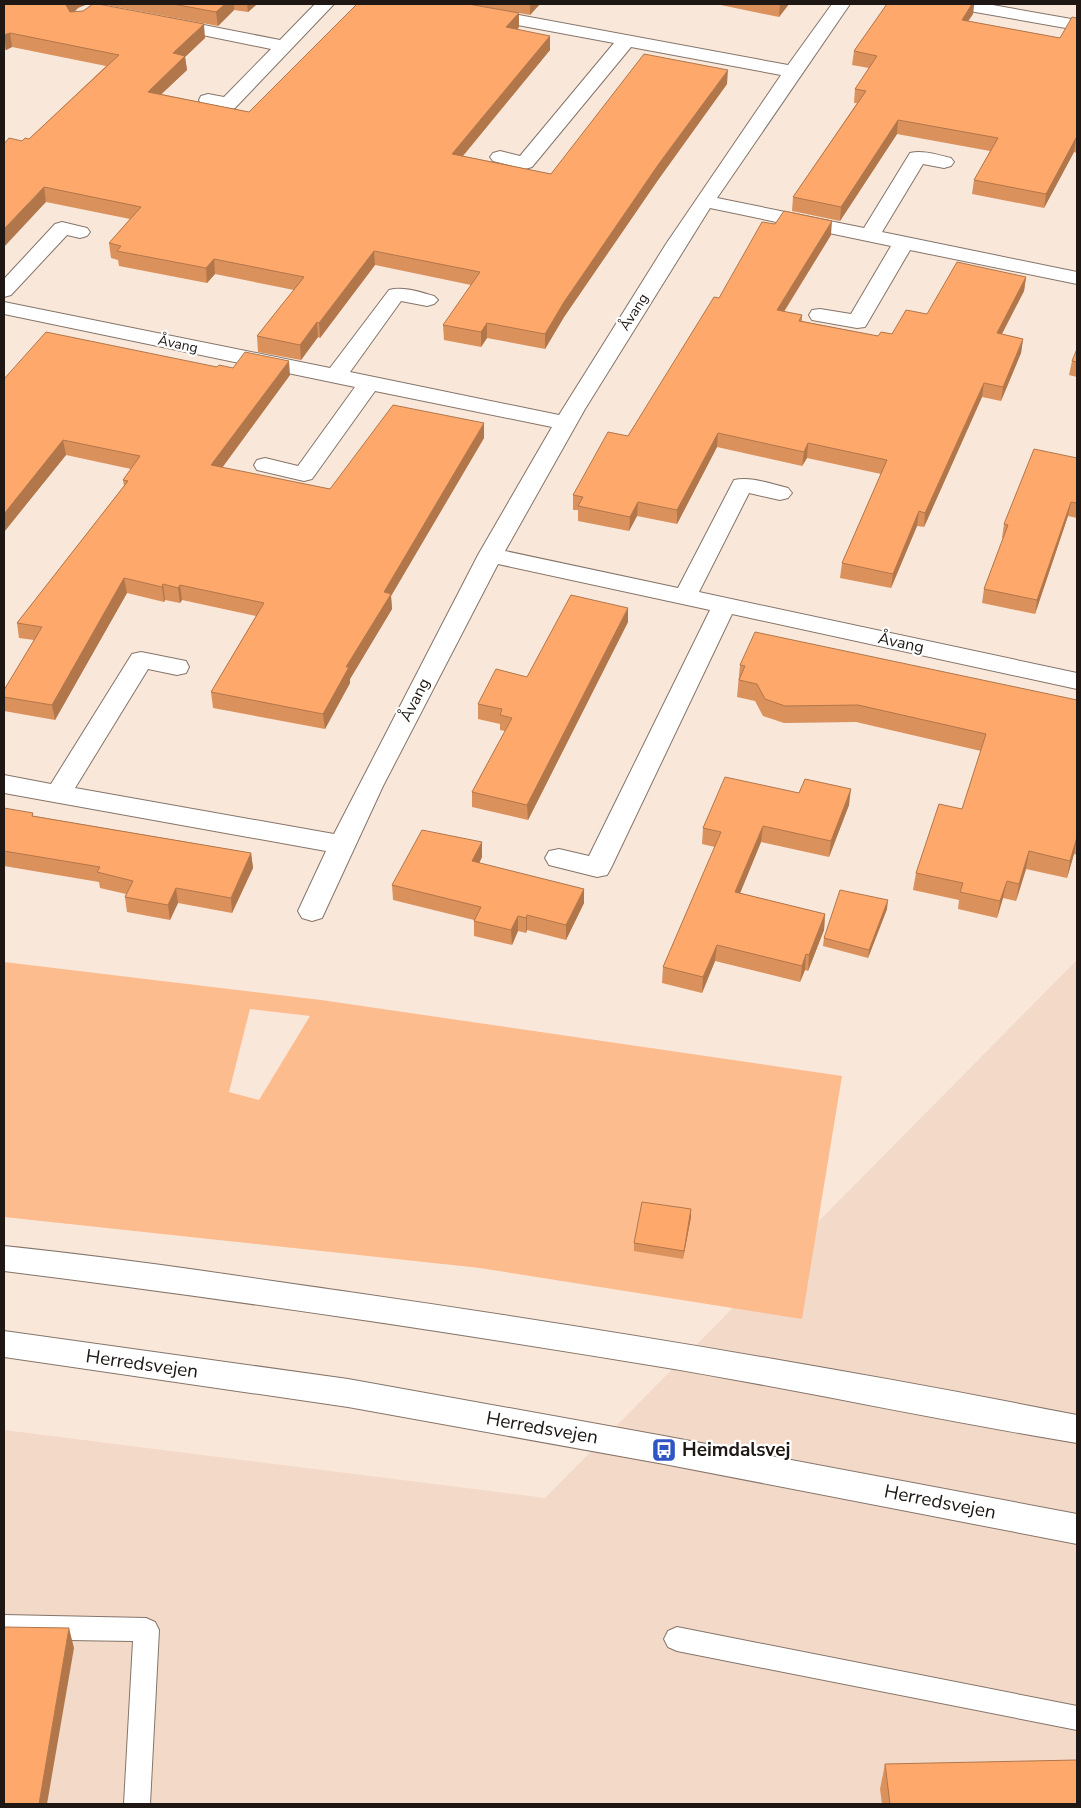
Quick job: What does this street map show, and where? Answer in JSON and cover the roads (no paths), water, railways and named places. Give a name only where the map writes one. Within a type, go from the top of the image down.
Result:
[{"type":"street","points":[[208,100],[228,104],[325,4]]},
{"type":"street","points":[[432,4],[791,72]]},
{"type":"street","name":"Åvang","points":[[312,911],[340,844],[490,555],[565,423],[704,201],[791,72],[841,4]]},
{"type":"street","points":[[958,4],[1077,26]]},
{"type":"street","points":[[149,20],[284,46]]},
{"type":"street","points":[[500,157],[525,163],[626,41]]},
{"type":"street","points":[[870,235],[917,157],[944,162]]},
{"type":"street","points":[[704,201],[1077,278]]},
{"type":"street","points":[[4,291],[62,228],[80,232]]},
{"type":"street","points":[[820,314],[857,322],[904,242]]},
{"type":"street","points":[[336,376],[396,294],[426,300]]},
{"type":"street","name":"Åvang","points":[[4,328],[11,310],[565,423]]},
{"type":"street","points":[[265,465],[304,474],[369,383]]},
{"type":"street","points":[[685,597],[742,485],[780,493]]},
{"type":"street","name":"Åvang","points":[[490,555],[1077,682]]},
{"type":"street","points":[[559,858],[597,868],[724,605]]},
{"type":"street","points":[[58,794],[141,660],[177,667]]},
{"type":"street","points":[[4,784],[340,844]]},
{"type":"street","points":[[4,1258],[219,1284],[831,1382],[1077,1429]]},
{"type":"street","name":"Herredsvejen","points":[[4,1344],[348,1393],[664,1450],[1077,1529]]},
{"type":"lane","points":[[4,1627],[146,1630],[137,1804]]},
{"type":"lane","points":[[677,1639],[1077,1718]]},
{"type":"place","name":"Heimdalsvej","points":[[664,1450]]}]
